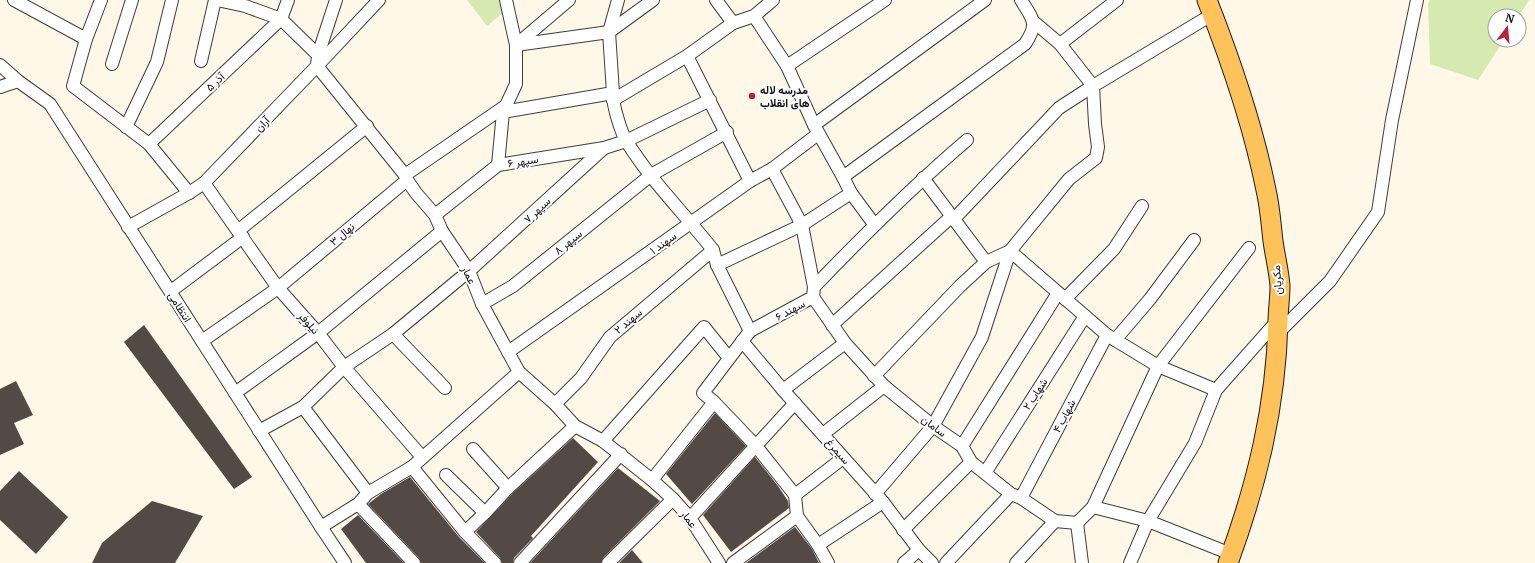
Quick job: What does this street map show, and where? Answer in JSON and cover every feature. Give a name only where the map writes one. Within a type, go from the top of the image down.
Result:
[{"type":"main road","name":"مکریان","points":[[1210,7],[1240,93],[1266,190],[1280,287],[1272,397],[1261,457],[1229,559]]},
{"type":"street","points":[[14,0],[86,39]]},
{"type":"street","points":[[101,0],[86,39],[73,86],[149,144],[189,193]]},
{"type":"street","points":[[112,64],[132,0]]},
{"type":"street","points":[[123,124],[157,62],[172,0]]},
{"type":"street","points":[[201,61],[216,0]]},
{"type":"street","name":"عمار","points":[[216,0],[246,3],[281,19],[318,61],[435,215],[442,231],[469,271],[482,304],[519,372],[556,404],[575,426],[604,441],[673,499],[690,518],[719,563]]},
{"type":"street","points":[[281,19],[288,0]]},
{"type":"street","points":[[318,61],[336,0]]},
{"type":"street","name":"آران","points":[[128,228],[204,183],[318,61],[379,0]]},
{"type":"street","points":[[498,165],[503,110],[516,84],[516,45],[506,0]]},
{"type":"street","points":[[516,45],[569,0]]},
{"type":"street","points":[[618,0],[609,32],[613,96],[626,141],[651,175],[713,250]]},
{"type":"street","points":[[516,45],[609,32],[653,0]]},
{"type":"street","points":[[716,0],[733,23]]},
{"type":"street","points":[[503,110],[613,96],[687,56],[733,23],[754,16],[773,0]]},
{"type":"street","points":[[787,66],[885,0]]},
{"type":"street","name":"سهند ۱","points":[[508,352],[750,181],[772,169],[816,130],[985,0]]},
{"type":"street","points":[[818,545],[879,498],[933,426],[982,336],[1010,251],[1069,179],[1096,158],[1098,147],[1093,86],[1060,44],[1034,22],[1021,0]]},
{"type":"street","points":[[1060,44],[1117,0]]},
{"type":"street","points":[[1130,563],[1148,521],[1195,443],[1216,390],[1278,327],[1330,281],[1378,212],[1392,120],[1418,0]]},
{"type":"street","points":[[832,325],[953,218],[1059,108],[1210,7]]},
{"type":"street","points":[[754,16],[787,66],[816,130],[844,177],[851,192],[874,224]]},
{"type":"street","name":"آذر ۵","points":[[149,144],[281,19]]},
{"type":"street","points":[[844,177],[1025,44],[1032,32],[1034,22]]},
{"type":"street","points":[[687,56],[727,132],[750,181]]},
{"type":"street","name":"انتظامی","points":[[0,65],[18,81],[50,104],[128,228],[345,563]]},
{"type":"street","points":[[0,87],[18,81]]},
{"type":"street","name":"سپهر ۶","points":[[435,215],[498,165],[604,148],[626,141],[710,100]]},
{"type":"street","name":"نهال ۳","points":[[202,341],[278,288],[406,178],[503,110]]},
{"type":"street","points":[[170,291],[240,234],[367,126]]},
{"type":"street","name":"سپهر ۸","points":[[482,304],[513,286],[651,175],[727,132]]},
{"type":"street","name":"سهند ۶","points":[[714,402],[703,393],[746,336],[814,292],[874,224],[956,148],[967,140]]},
{"type":"street","name":"سپهر ۷","points":[[259,431],[303,407],[344,367],[393,334],[469,271],[604,148]]},
{"type":"street","points":[[772,169],[802,224],[814,292]]},
{"type":"street","points":[[923,178],[986,262]]},
{"type":"street","name":"نیلوفر","points":[[204,183],[278,288],[318,333],[344,367],[422,458]]},
{"type":"street","points":[[717,265],[802,224],[851,192]]},
{"type":"street","points":[[962,446],[1062,296],[1114,249],[1142,206]]},
{"type":"street","points":[[235,392],[318,333],[442,231]]},
{"type":"street","name":"شهاب ۴","points":[[946,563],[1016,496],[1111,337],[1150,299],[1194,240]]},
{"type":"street","points":[[1082,563],[1077,524],[1092,507],[1158,366],[1249,248]]},
{"type":"street","name":"سیمرغ","points":[[713,250],[717,265],[746,336],[783,390],[879,498],[919,550],[932,563]]},
{"type":"street","name":"سهند ۲","points":[[556,404],[581,378],[610,337],[713,250]]},
{"type":"street","points":[[1010,251],[1111,337],[1158,366],[1216,390]]},
{"type":"street","points":[[874,376],[960,286],[986,262],[1010,251]]},
{"type":"street","name":"سامان","points":[[814,292],[832,325],[845,343],[884,386],[933,426],[962,446],[971,462],[1016,496],[1055,521],[1077,524]]},
{"type":"street","name":"شهاب ۲","points":[[985,473],[1085,316]]},
{"type":"street","points":[[604,441],[704,327],[729,358]]},
{"type":"street","points":[[393,334],[445,388]]},
{"type":"street","points":[[783,390],[845,343]]},
{"type":"street","points":[[321,527],[358,504],[368,493],[412,466],[519,372]]},
{"type":"street","points":[[823,434],[884,386]]},
{"type":"street","points":[[652,480],[714,402],[756,446],[795,495],[797,516],[818,545],[828,563]]},
{"type":"street","points":[[690,518],[795,403]]},
{"type":"street","points":[[303,407],[368,493]]},
{"type":"street","points":[[465,532],[486,513],[508,488],[575,426]]},
{"type":"street","points":[[473,449],[508,488]]},
{"type":"street","points":[[520,563],[621,454]]},
{"type":"street","points":[[795,495],[843,458]]},
{"type":"street","points":[[903,530],[971,462]]},
{"type":"street","points":[[412,466],[465,532],[495,563]]},
{"type":"street","points":[[446,475],[486,513]]},
{"type":"street","points":[[608,563],[673,499]]},
{"type":"street","points":[[358,504],[414,563]]},
{"type":"street","points":[[1092,507],[1148,521],[1229,559]]},
{"type":"street","points":[[733,563],[797,516]]},
{"type":"street","points":[[1016,563],[1055,521]]},
{"type":"street","points":[[904,563],[919,550]]},
{"type":"green space","points":[[467,0],[500,0],[504,12],[487,26]]},
{"type":"green space","points":[[1430,0],[1529,0],[1524,8],[1487,8],[1487,48],[1499,48],[1478,80],[1430,64],[1428,4]]},
{"type":"building","points":[[144,325],[252,477],[234,489],[124,342]]},
{"type":"building","points":[[16,381],[33,415],[14,423],[24,444],[0,455],[0,389]]},
{"type":"building","points":[[715,413],[746,446],[692,504],[666,474]]},
{"type":"building","points":[[573,438],[598,462],[531,536],[533,538],[514,558],[513,563],[502,563],[500,558],[476,532],[513,493]]},
{"type":"building","points":[[755,457],[788,501],[789,508],[731,552],[703,515]]},
{"type":"building","points":[[618,468],[660,501],[603,558],[601,563],[530,563]]},
{"type":"building","points":[[19,471],[68,517],[36,554],[0,520],[0,491]]},
{"type":"building","points":[[410,477],[459,537],[485,563],[421,563],[419,558],[368,504],[381,494]]},
{"type":"building","points":[[152,501],[203,516],[175,563],[92,563],[102,543]]},
{"type":"building","points":[[358,515],[404,563],[366,563],[341,529]]},
{"type":"building","points":[[795,527],[812,549],[819,563],[746,563]]},
{"type":"building","points":[[632,550],[643,563],[619,563]]},
{"type":"place","name":"مدرسه لاله های انقلاب","points":[[752,96]]}]
